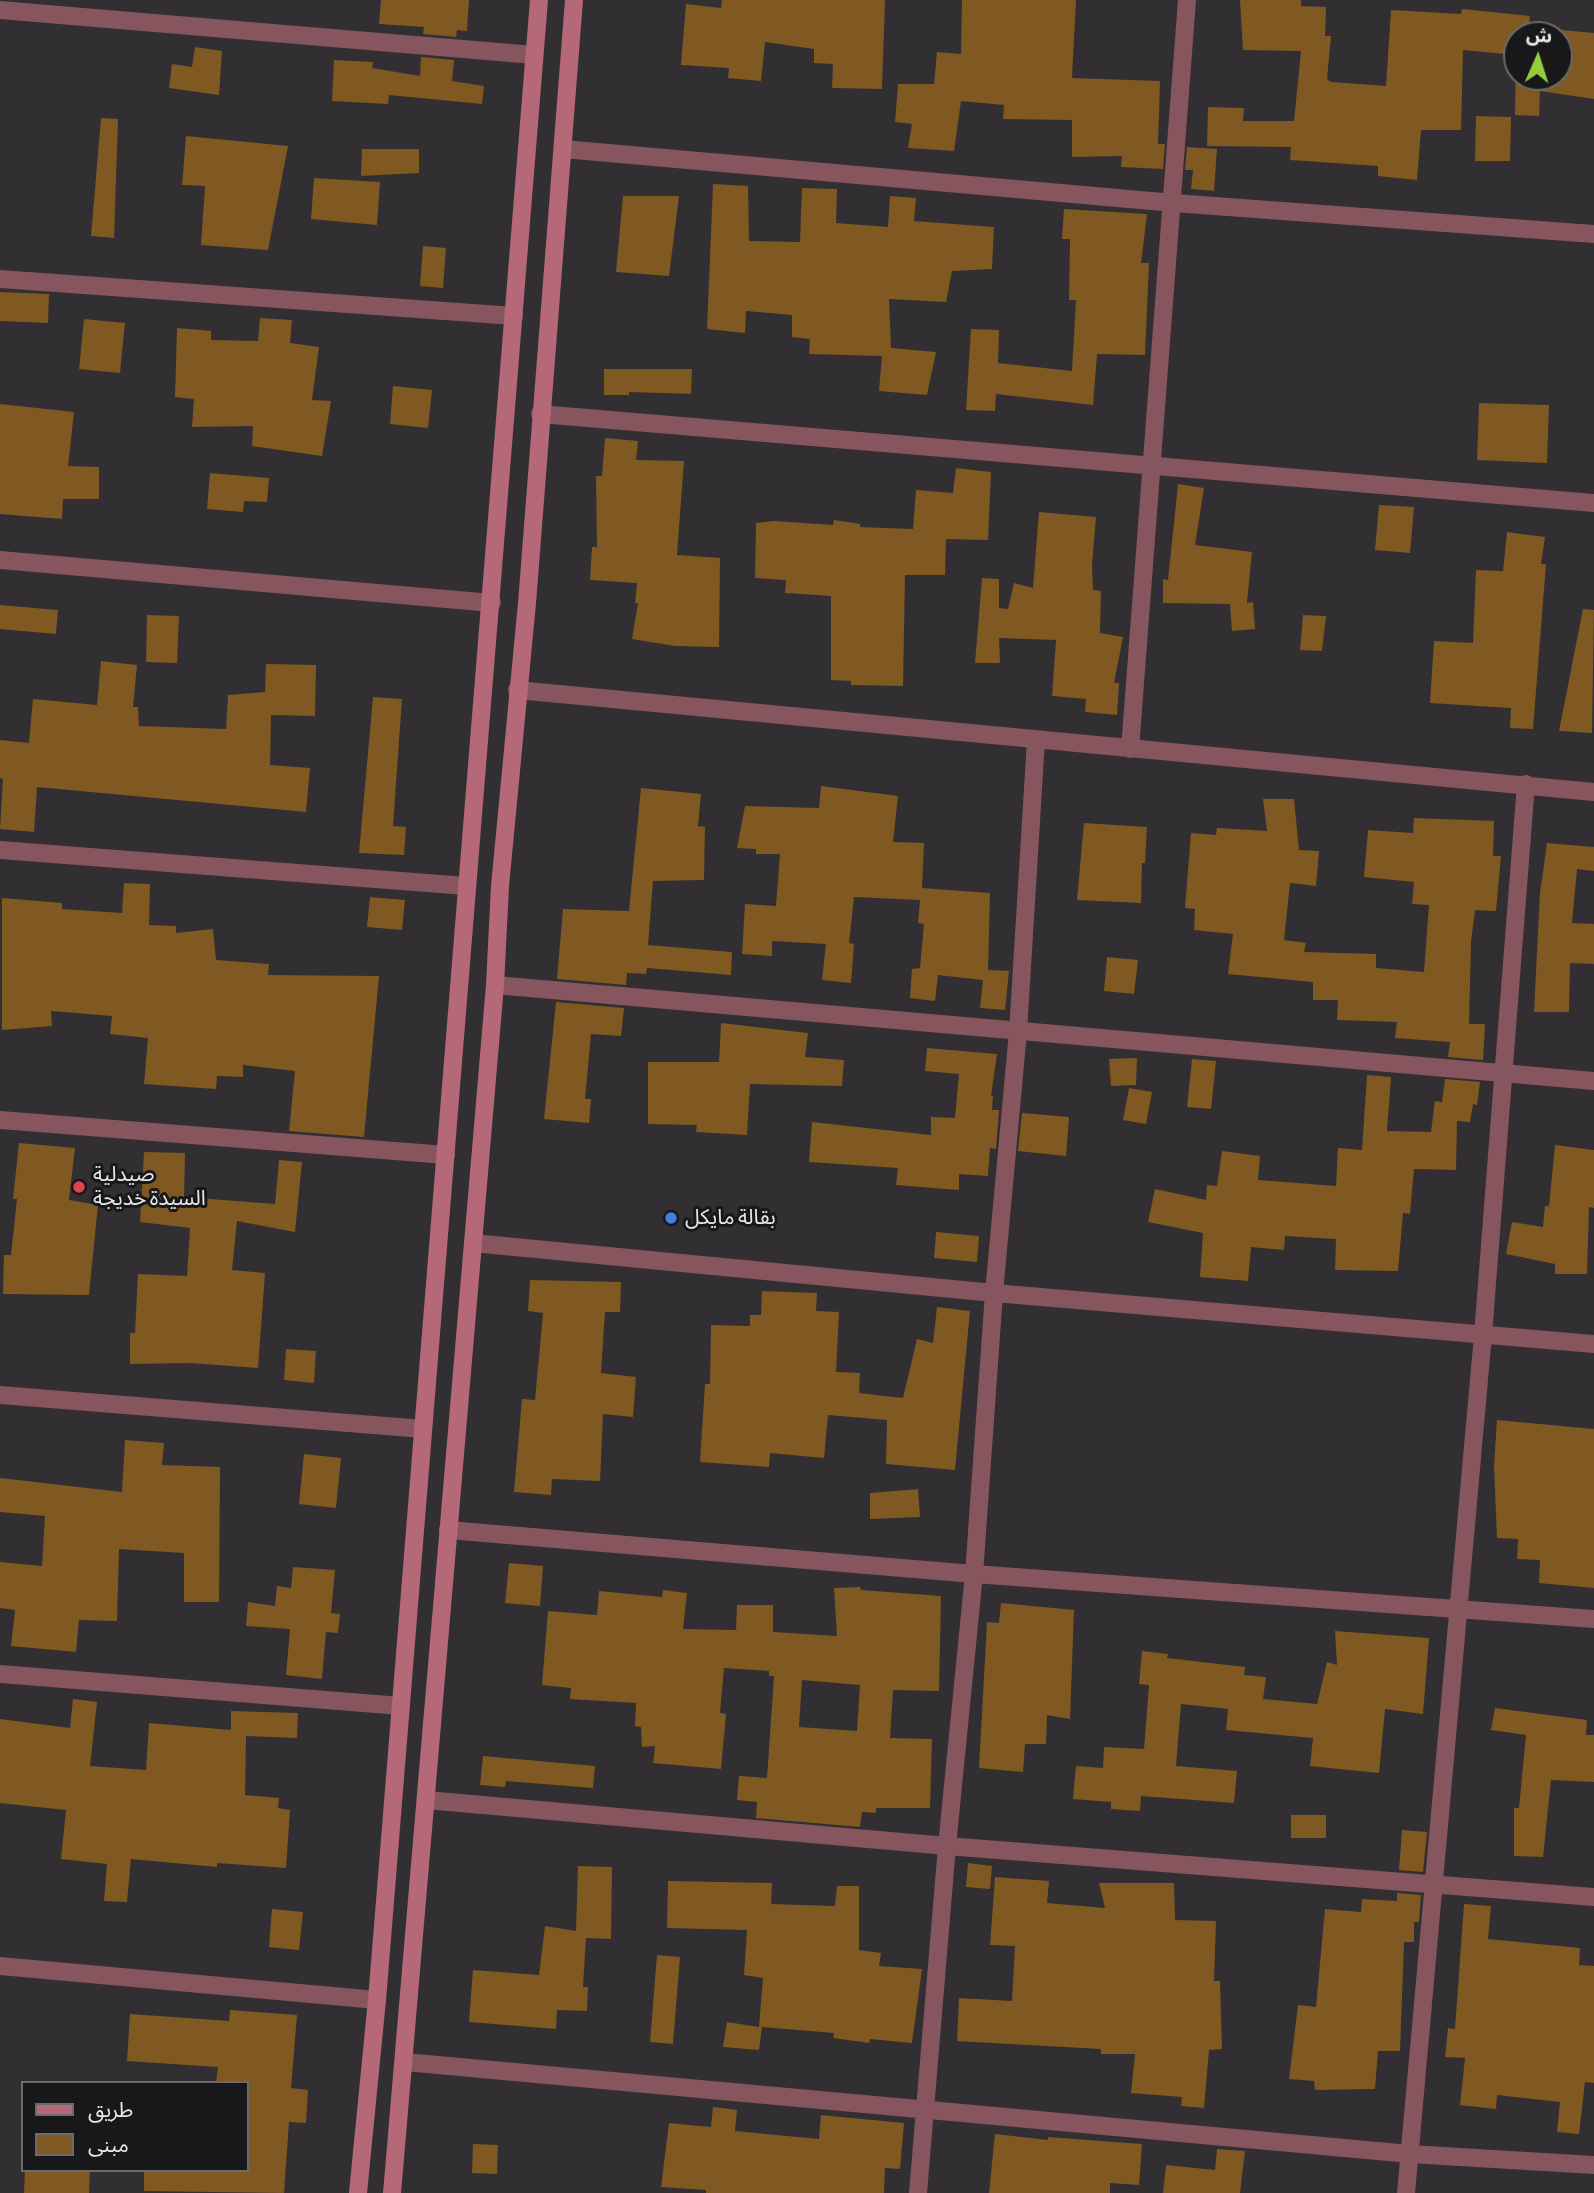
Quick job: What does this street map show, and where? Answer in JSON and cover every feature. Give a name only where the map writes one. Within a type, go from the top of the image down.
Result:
[{"type":"main road","points":[[358,2193],[377,2000],[539,0]]},
{"type":"main road","points":[[392,2193],[495,985],[500,886],[527,603],[574,0]]},
{"type":"street","points":[[1130,749],[1150,465],[1174,203],[1187,0]]},
{"type":"street","points":[[0,10],[534,55]]},
{"type":"street","points":[[564,149],[1174,203],[1594,234]]},
{"type":"street","points":[[0,279],[514,316]]},
{"type":"street","points":[[540,414],[1594,503]]},
{"type":"street","points":[[0,560],[492,603]]},
{"type":"street","points":[[517,690],[1594,792]]},
{"type":"street","points":[[918,2193],[947,1846],[974,1574],[994,1293],[1018,1032],[1036,740]]},
{"type":"street","points":[[1406,2193],[1436,1886],[1483,1335],[1526,784]]},
{"type":"street","points":[[0,850],[466,886]]},
{"type":"street","points":[[495,985],[1594,1081]]},
{"type":"street","points":[[0,1120],[446,1155]]},
{"type":"street","points":[[473,1243],[994,1293],[1594,1344]]},
{"type":"street","points":[[0,1395],[423,1429]]},
{"type":"street","points":[[448,1530],[974,1574],[1594,1619]]},
{"type":"street","points":[[0,1674],[401,1706]]},
{"type":"street","points":[[426,1800],[947,1846],[1594,1897]]},
{"type":"street","points":[[0,1966],[377,2000]]},
{"type":"street","points":[[405,2062],[1410,2154],[1594,2165]]},
{"type":"building","points":[[381,0],[469,0],[467,31],[457,30],[456,37],[423,34],[424,27],[379,24]]},
{"type":"building","points":[[722,0],[885,0],[882,89],[832,88],[833,64],[814,63],[814,49],[765,42],[761,81],[728,78],[729,68],[681,65],[686,4],[721,8]]},
{"type":"building","points":[[962,0],[1076,0],[1072,78],[1160,81],[1158,144],[1165,144],[1163,169],[1121,167],[1122,156],[1072,157],[1072,120],[1003,119],[1004,105],[961,101],[954,151],[908,148],[912,124],[895,122],[898,84],[934,84],[937,52],[961,54]]},
{"type":"building","points":[[1240,0],[1301,0],[1301,6],[1326,7],[1325,36],[1331,36],[1327,79],[1331,82],[1386,86],[1391,10],[1461,14],[1462,9],[1530,16],[1530,21],[1503,21],[1503,54],[1463,50],[1461,130],[1421,130],[1417,180],[1378,176],[1378,166],[1290,160],[1291,147],[1207,146],[1208,107],[1244,108],[1243,121],[1294,121],[1301,51],[1243,50]]},
{"type":"building","points":[[1573,31],[1594,33],[1594,99],[1540,91],[1573,91]]},
{"type":"building","points":[[195,47],[222,51],[219,95],[169,88],[172,64],[192,67]]},
{"type":"building","points":[[421,57],[454,60],[452,81],[484,86],[482,104],[389,95],[388,104],[332,101],[334,60],[373,62],[372,68],[420,76]]},
{"type":"building","points":[[1515,91],[1540,91],[1539,116],[1515,115]]},
{"type":"building","points":[[1476,116],[1511,117],[1510,161],[1475,161]]},
{"type":"building","points":[[101,118],[118,119],[114,238],[91,236]]},
{"type":"building","points":[[186,136],[288,146],[268,250],[201,245],[205,186],[182,185]]},
{"type":"building","points":[[1187,147],[1217,149],[1214,191],[1191,189],[1193,170],[1185,170]]},
{"type":"building","points":[[362,149],[419,149],[419,173],[361,176]]},
{"type":"building","points":[[314,178],[380,182],[377,225],[311,219]]},
{"type":"building","points":[[713,184],[748,186],[749,241],[800,242],[802,188],[837,189],[836,223],[888,227],[890,196],[916,198],[914,221],[994,227],[992,269],[952,271],[946,302],[889,299],[891,348],[936,352],[927,395],[879,391],[882,356],[809,354],[810,339],[792,337],[792,315],[746,311],[745,333],[707,329]]},
{"type":"building","points":[[623,196],[679,196],[669,276],[616,272]]},
{"type":"building","points":[[1064,209],[1147,214],[1141,263],[1149,263],[1145,355],[1097,354],[1093,405],[996,394],[995,411],[966,410],[971,329],[999,330],[998,363],[1072,371],[1076,300],[1069,300],[1070,239],[1062,239]]},
{"type":"building","points":[[423,246],[446,248],[443,288],[420,286]]},
{"type":"building","points":[[0,292],[49,294],[48,323],[0,321]]},
{"type":"building","points":[[260,318],[292,320],[290,343],[319,347],[312,400],[331,401],[322,456],[252,446],[253,426],[192,427],[194,399],[175,397],[177,328],[211,331],[211,340],[258,341]]},
{"type":"building","points":[[84,319],[125,323],[120,373],[79,369]]},
{"type":"building","points":[[604,369],[692,369],[691,394],[629,392],[629,395],[604,395]]},
{"type":"building","points":[[393,386],[432,390],[428,428],[390,424]]},
{"type":"building","points":[[1479,403],[1549,405],[1547,463],[1477,460]]},
{"type":"building","points":[[0,404],[74,412],[68,466],[99,467],[99,499],[63,499],[62,519],[0,514]]},
{"type":"building","points":[[605,438],[638,441],[636,460],[684,461],[677,555],[720,558],[719,647],[675,646],[632,639],[638,603],[635,603],[637,583],[590,580],[592,547],[597,547],[596,476],[602,476]]},
{"type":"building","points":[[956,468],[991,472],[988,540],[946,539],[945,575],[905,575],[903,686],[851,685],[851,681],[831,680],[831,596],[785,593],[786,580],[755,578],[756,523],[774,521],[833,525],[834,520],[860,524],[860,527],[913,529],[916,490],[953,493]]},
{"type":"building","points":[[210,473],[269,478],[267,502],[244,501],[243,512],[207,509]]},
{"type":"building","points":[[1178,484],[1204,488],[1195,545],[1252,552],[1247,603],[1253,602],[1255,629],[1232,631],[1230,604],[1163,603],[1163,579],[1168,580]]},
{"type":"building","points":[[1379,505],[1414,507],[1410,553],[1375,550]]},
{"type":"building","points":[[1039,512],[1096,517],[1092,565],[1093,590],[1101,591],[1100,633],[1123,637],[1114,683],[1119,683],[1117,715],[1085,712],[1086,699],[1052,696],[1056,640],[999,638],[1000,663],[975,663],[982,578],[999,579],[999,608],[1008,609],[1014,583],[1033,588]]},
{"type":"building","points":[[1507,532],[1545,537],[1541,564],[1546,564],[1533,729],[1510,728],[1511,708],[1430,703],[1434,641],[1473,643],[1476,570],[1503,571]]},
{"type":"building","points":[[0,605],[58,610],[56,634],[0,629]]},
{"type":"building","points":[[1583,609],[1594,610],[1592,733],[1559,731]]},
{"type":"building","points":[[147,615],[179,616],[177,663],[146,662]]},
{"type":"building","points":[[1303,615],[1326,616],[1322,651],[1300,650]]},
{"type":"building","points":[[101,661],[137,665],[133,707],[138,707],[139,726],[226,729],[228,695],[265,692],[266,664],[316,665],[315,716],[271,715],[270,765],[310,768],[306,812],[37,787],[34,832],[0,829],[3,779],[0,778],[0,740],[29,743],[33,699],[97,705]]},
{"type":"building","points":[[373,697],[402,699],[393,826],[406,827],[404,855],[359,853]]},
{"type":"building","points":[[821,786],[898,796],[893,842],[924,843],[922,888],[990,893],[988,970],[1009,971],[1005,1010],[980,1008],[983,980],[938,975],[935,1001],[910,998],[912,969],[920,968],[924,924],[918,923],[920,900],[854,897],[849,943],[854,944],[851,983],[822,980],[826,944],[772,941],[772,956],[742,954],[745,904],[776,906],[780,854],[756,854],[756,849],[737,848],[745,806],[819,808]]},
{"type":"building","points":[[641,788],[701,794],[698,826],[705,827],[704,880],[653,881],[648,945],[732,952],[731,975],[647,968],[646,974],[627,973],[626,985],[557,979],[563,909],[629,911]]},
{"type":"building","points":[[1263,799],[1294,799],[1299,850],[1319,851],[1316,886],[1290,883],[1284,940],[1306,943],[1304,952],[1376,954],[1376,968],[1424,972],[1429,905],[1412,904],[1414,882],[1364,877],[1368,830],[1413,833],[1414,818],[1494,821],[1493,856],[1501,856],[1496,911],[1475,910],[1471,942],[1469,1024],[1485,1024],[1483,1060],[1448,1057],[1450,1042],[1395,1038],[1397,1022],[1337,1020],[1338,1000],[1313,1000],[1313,982],[1228,974],[1233,934],[1194,930],[1195,909],[1185,908],[1191,833],[1216,835],[1217,828],[1267,831]]},
{"type":"building","points":[[1084,823],[1147,827],[1145,863],[1142,863],[1141,903],[1077,900]]},
{"type":"building","points":[[1547,843],[1594,847],[1594,871],[1577,869],[1572,923],[1594,924],[1594,964],[1570,963],[1569,1012],[1534,1012],[1540,893]]},
{"type":"building","points":[[124,883],[150,884],[149,925],[176,926],[176,933],[213,929],[216,960],[269,964],[268,975],[379,976],[364,1137],[289,1131],[295,1071],[243,1065],[243,1077],[217,1076],[216,1089],[144,1084],[148,1038],[110,1034],[112,1016],[51,1011],[52,1026],[2,1030],[2,898],[62,903],[62,909],[122,913]]},
{"type":"building","points":[[370,897],[405,900],[402,930],[367,927]]},
{"type":"building","points":[[1107,957],[1138,960],[1134,994],[1104,991]]},
{"type":"building","points":[[556,1002],[624,1008],[621,1036],[591,1034],[585,1099],[591,1099],[589,1123],[544,1119]]},
{"type":"building","points":[[721,1023],[808,1033],[805,1057],[844,1060],[842,1086],[750,1084],[747,1135],[696,1132],[697,1125],[648,1124],[648,1062],[719,1062]]},
{"type":"building","points":[[927,1048],[997,1054],[991,1096],[992,1110],[999,1110],[996,1149],[990,1148],[988,1176],[959,1174],[959,1190],[896,1185],[898,1168],[809,1162],[812,1122],[931,1135],[931,1117],[955,1118],[959,1074],[925,1071]]},
{"type":"building","points":[[1137,1058],[1136,1085],[1111,1086],[1109,1059]]},
{"type":"building","points":[[1192,1059],[1216,1061],[1211,1109],[1187,1107]]},
{"type":"building","points":[[1367,1075],[1391,1077],[1387,1131],[1431,1132],[1435,1101],[1442,1102],[1445,1079],[1480,1082],[1477,1105],[1473,1104],[1470,1122],[1457,1121],[1456,1170],[1414,1169],[1410,1214],[1403,1213],[1398,1271],[1335,1270],[1336,1239],[1285,1236],[1284,1250],[1251,1247],[1248,1281],[1200,1277],[1203,1233],[1148,1222],[1155,1189],[1206,1200],[1207,1185],[1217,1186],[1222,1151],[1260,1156],[1258,1180],[1336,1186],[1338,1148],[1362,1150]]},
{"type":"building","points":[[1129,1088],[1152,1092],[1146,1124],[1123,1120]]},
{"type":"building","points":[[1022,1113],[1069,1117],[1066,1156],[1018,1151]]},
{"type":"building","points":[[19,1143],[75,1148],[69,1200],[98,1205],[89,1295],[3,1294],[4,1255],[11,1255],[17,1199],[13,1199]]},
{"type":"building","points":[[1555,1145],[1594,1150],[1594,1208],[1589,1207],[1587,1274],[1555,1274],[1555,1264],[1506,1254],[1512,1222],[1543,1227],[1545,1206],[1549,1206]]},
{"type":"building","points":[[144,1152],[185,1153],[184,1197],[275,1204],[279,1160],[302,1162],[295,1232],[237,1221],[232,1270],[265,1273],[258,1368],[190,1363],[130,1364],[130,1333],[135,1333],[138,1274],[187,1276],[190,1228],[140,1222]]},
{"type":"building","points":[[936,1232],[979,1236],[977,1262],[934,1258]]},
{"type":"building","points":[[530,1280],[621,1282],[620,1312],[605,1312],[601,1373],[636,1377],[633,1417],[603,1414],[600,1481],[552,1479],[551,1495],[514,1492],[522,1399],[535,1400],[543,1313],[528,1311]]},
{"type":"building","points":[[762,1291],[817,1293],[816,1311],[839,1312],[836,1372],[860,1373],[859,1393],[903,1398],[917,1339],[933,1343],[937,1307],[970,1311],[955,1470],[886,1464],[887,1420],[828,1415],[824,1458],[770,1453],[769,1467],[700,1462],[705,1384],[710,1384],[711,1325],[750,1326],[750,1315],[761,1315]]},
{"type":"building","points":[[286,1349],[316,1351],[314,1383],[284,1380]]},
{"type":"building","points":[[1497,1420],[1594,1429],[1594,1588],[1539,1583],[1540,1560],[1517,1559],[1518,1539],[1497,1538],[1494,1466]]},
{"type":"building","points":[[125,1440],[164,1443],[162,1465],[220,1467],[219,1602],[184,1602],[184,1553],[119,1549],[117,1621],[79,1620],[76,1652],[11,1646],[15,1610],[0,1608],[0,1562],[42,1566],[45,1516],[0,1512],[0,1478],[122,1492]]},
{"type":"building","points":[[304,1454],[341,1458],[336,1508],[299,1504]]},
{"type":"building","points":[[918,1489],[920,1517],[870,1519],[870,1493]]},
{"type":"building","points":[[509,1563],[543,1566],[540,1606],[505,1603]]},
{"type":"building","points":[[293,1567],[335,1570],[331,1613],[340,1614],[338,1633],[326,1632],[322,1679],[286,1675],[290,1629],[246,1626],[248,1602],[275,1606],[277,1586],[291,1588]]},
{"type":"building","points":[[860,1587],[861,1590],[941,1596],[939,1691],[893,1690],[890,1738],[932,1739],[930,1808],[876,1808],[876,1813],[862,1812],[860,1827],[756,1818],[757,1802],[737,1800],[739,1776],[767,1778],[774,1676],[769,1676],[769,1671],[724,1668],[720,1713],[726,1714],[721,1769],[653,1763],[655,1746],[642,1747],[641,1727],[635,1726],[636,1703],[570,1699],[571,1688],[542,1685],[548,1611],[597,1615],[599,1591],[662,1597],[663,1590],[687,1593],[683,1629],[736,1630],[737,1605],[773,1605],[773,1632],[837,1636],[834,1588]],"holes":[[[802,1680],[860,1685],[857,1731],[799,1727]]]},
{"type":"building","points":[[1001,1603],[1074,1610],[1070,1719],[1047,1715],[1046,1744],[1025,1744],[1023,1772],[979,1768],[987,1622],[999,1623]]},
{"type":"building","points":[[1335,1631],[1429,1638],[1423,1714],[1385,1709],[1379,1773],[1310,1766],[1313,1738],[1226,1730],[1228,1709],[1181,1704],[1176,1766],[1237,1771],[1234,1803],[1141,1796],[1140,1811],[1111,1809],[1111,1802],[1073,1799],[1076,1766],[1103,1768],[1104,1747],[1144,1749],[1149,1685],[1139,1684],[1142,1651],[1168,1654],[1167,1658],[1245,1667],[1244,1675],[1266,1677],[1263,1699],[1317,1704],[1327,1662],[1337,1665]]},
{"type":"building","points":[[73,1699],[97,1702],[90,1766],[146,1770],[149,1723],[231,1730],[231,1711],[298,1713],[297,1738],[246,1736],[245,1795],[279,1798],[278,1808],[290,1810],[286,1868],[217,1863],[217,1867],[131,1859],[127,1902],[104,1901],[107,1864],[61,1859],[66,1810],[0,1803],[0,1719],[70,1728]]},
{"type":"building","points":[[1495,1708],[1587,1720],[1586,1735],[1594,1735],[1594,1782],[1551,1780],[1543,1857],[1514,1856],[1514,1808],[1519,1808],[1526,1735],[1491,1730]]},
{"type":"building","points":[[483,1756],[595,1766],[593,1788],[506,1781],[505,1787],[480,1785]]},
{"type":"building","points":[[1291,1815],[1326,1815],[1326,1838],[1291,1838]]},
{"type":"building","points":[[1402,1830],[1427,1832],[1423,1872],[1399,1870]]},
{"type":"building","points":[[968,1863],[992,1866],[990,1889],[966,1887]]},
{"type":"building","points":[[578,1866],[612,1867],[611,1939],[586,1938],[583,1987],[588,1987],[587,2011],[557,2010],[556,2029],[469,2022],[473,1970],[539,1975],[545,1926],[576,1931]]},
{"type":"building","points":[[995,1877],[1049,1881],[1047,1903],[1105,1908],[1099,1883],[1174,1883],[1175,1920],[1216,1921],[1214,1981],[1220,1981],[1222,2049],[1209,2050],[1204,2108],[1181,2106],[1182,2097],[1131,2093],[1135,2054],[1101,2054],[1101,2049],[957,2041],[959,1998],[1012,2001],[1015,1946],[990,1945]]},
{"type":"building","points":[[668,1881],[772,1883],[771,1904],[835,1906],[837,1886],[859,1886],[859,1950],[881,1953],[879,1966],[922,1969],[912,2043],[870,2039],[869,2043],[833,2038],[834,2033],[762,2027],[759,2050],[723,2047],[727,2022],[759,2027],[763,1978],[744,1975],[747,1930],[667,1928]]},
{"type":"building","points":[[1397,1893],[1421,1895],[1419,1922],[1414,1922],[1414,1942],[1404,1942],[1400,2051],[1378,2051],[1375,2089],[1315,2090],[1314,2081],[1289,2079],[1298,2005],[1316,2007],[1325,1909],[1361,1912],[1362,1899],[1397,1901]]},
{"type":"building","points":[[1464,1904],[1491,1906],[1488,1939],[1580,1948],[1579,1965],[1594,1966],[1594,2083],[1585,2082],[1579,2134],[1557,2132],[1560,2102],[1497,2095],[1496,2109],[1460,2105],[1465,2058],[1445,2057],[1448,2028],[1455,2029]]},
{"type":"building","points":[[272,1909],[303,1912],[299,1950],[269,1947]]},
{"type":"building","points":[[657,1955],[680,1957],[673,2044],[650,2042]]},
{"type":"building","points":[[230,2010],[297,2015],[291,2088],[308,2090],[306,2123],[289,2122],[284,2193],[144,2191],[144,2172],[248,2172],[248,2081],[216,2081],[218,2067],[127,2061],[130,2014],[229,2021]]},
{"type":"building","points":[[713,2107],[737,2110],[735,2131],[819,2139],[821,2115],[904,2123],[900,2169],[885,2168],[884,2193],[706,2193],[706,2190],[661,2187],[669,2123],[711,2127]]},
{"type":"building","points":[[995,2134],[1048,2140],[1048,2137],[1142,2144],[1139,2185],[1110,2183],[1110,2193],[989,2193]]},
{"type":"building","points":[[473,2144],[498,2145],[497,2174],[472,2173]]},
{"type":"building","points":[[1217,2149],[1245,2151],[1240,2193],[1163,2193],[1166,2165],[1215,2170]]},
{"type":"building","points":[[25,2172],[90,2172],[89,2193],[24,2193]]},
{"type":"place","name":"صيدلية السيدة خديجة","points":[[79,1187]]},
{"type":"place","name":"بقالة مايكل","points":[[671,1218]]}]
